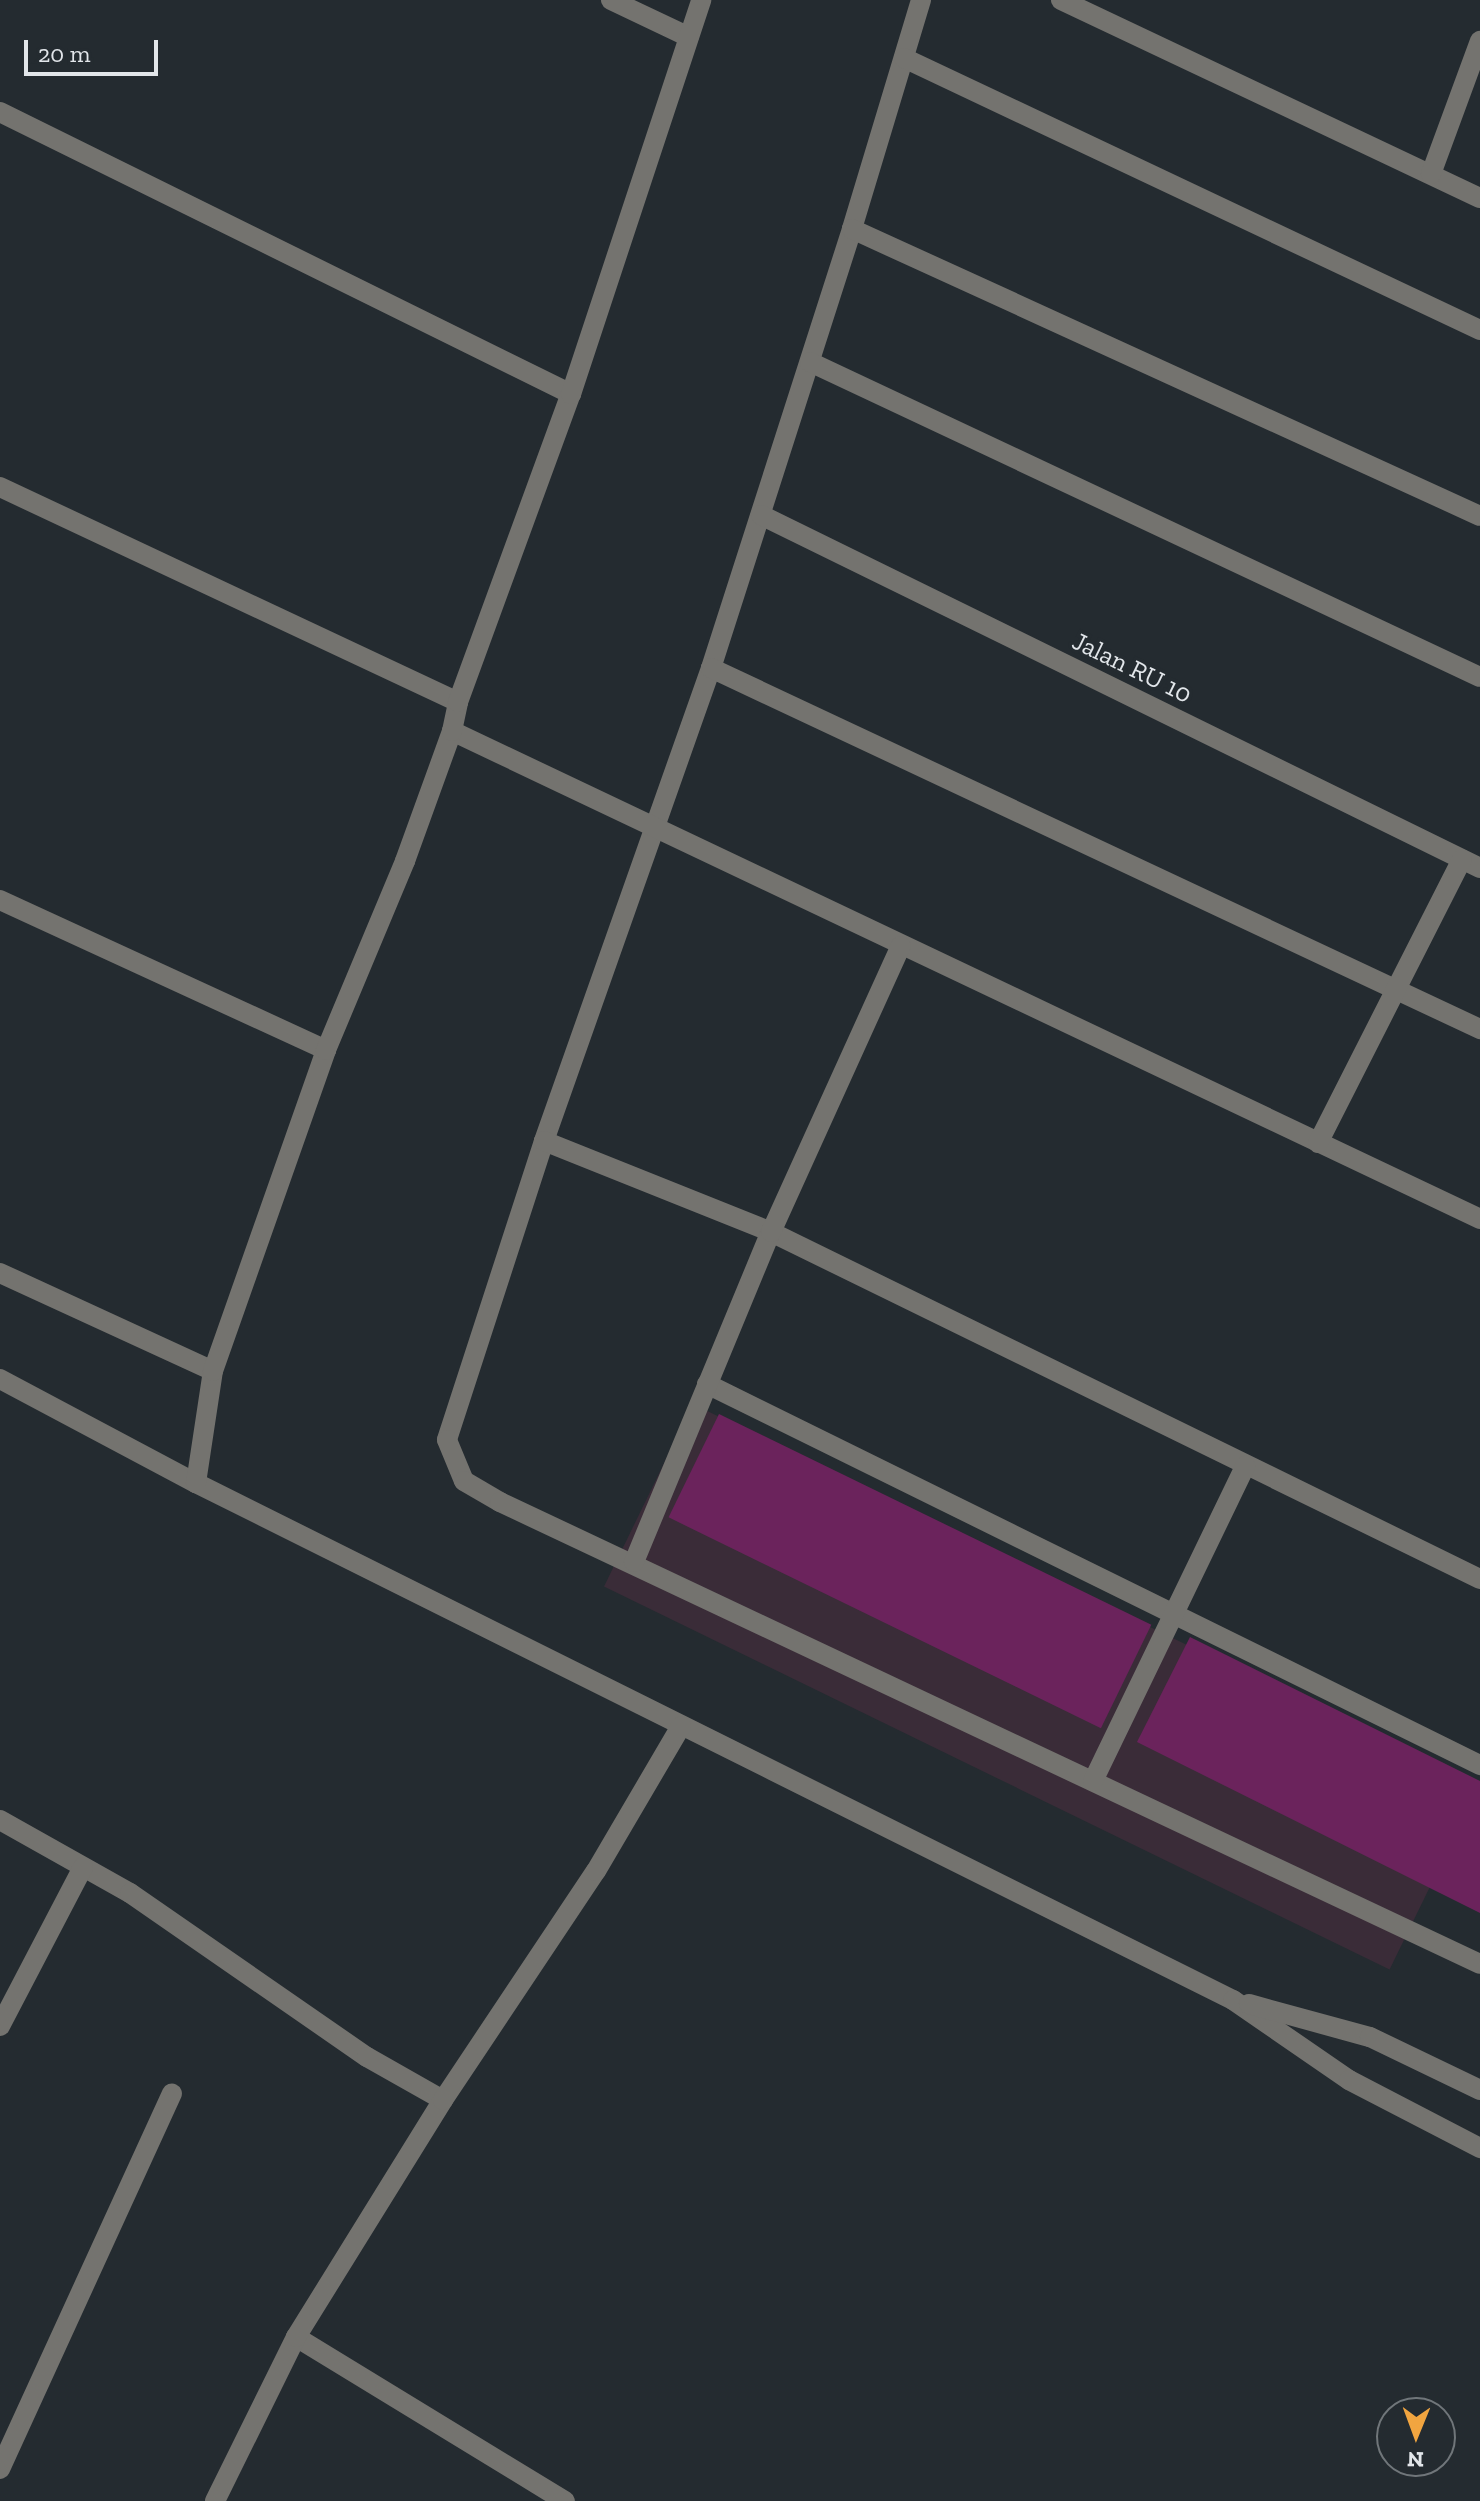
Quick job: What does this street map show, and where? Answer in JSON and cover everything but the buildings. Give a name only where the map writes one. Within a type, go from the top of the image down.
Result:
[{"type":"street","points":[[611,0],[689,37]]},
{"type":"street","points":[[196,1483],[213,1371],[326,1050],[405,861],[452,731],[458,702],[571,394],[701,0]]},
{"type":"street","points":[[921,0],[852,229],[711,668],[544,1141],[447,1440],[464,1481],[1480,1964]]},
{"type":"street","points":[[1061,0],[1480,198]]},
{"type":"street","points":[[1431,174],[1480,41]]},
{"type":"street","points":[[904,58],[1480,330]]},
{"type":"street","points":[[0,112],[571,394]]},
{"type":"street","points":[[852,229],[1480,516]]},
{"type":"street","points":[[810,362],[1480,677]]},
{"type":"street","points":[[0,487],[458,702]]},
{"type":"street","name":"Jalan RU 10","points":[[761,515],[1471,863]]},
{"type":"street","points":[[711,668],[1480,1029]]},
{"type":"street","points":[[452,731],[1480,1219]]},
{"type":"street","points":[[1318,1143],[1396,989],[1471,863]]},
{"type":"street","points":[[0,900],[326,1050]]},
{"type":"street","points":[[634,1562],[771,1232],[901,946]]},
{"type":"street","points":[[544,1141],[771,1232],[1480,1579]]},
{"type":"street","points":[[0,1273],[213,1371]]},
{"type":"street","points":[[0,1379],[196,1483],[1233,2000],[1349,2080],[1480,2148]]},
{"type":"street","points":[[707,1384],[1480,1765]]},
{"type":"street","points":[[1093,1781],[1245,1466]]},
{"type":"street","points":[[215,2501],[296,2337],[443,2100],[596,1871],[681,1726]]},
{"type":"street","points":[[0,1820],[170,1920],[367,2057],[443,2100]]},
{"type":"street","points":[[0,2026],[83,1867]]},
{"type":"street","points":[[1233,2000],[1370,2037],[1480,2090]]},
{"type":"street","points":[[0,2469],[172,2094]]},
{"type":"street","points":[[296,2337],[565,2501]]},
{"type":"shaded area","points":[[693,1404],[1479,1787],[1390,1970],[604,1586]]}]
